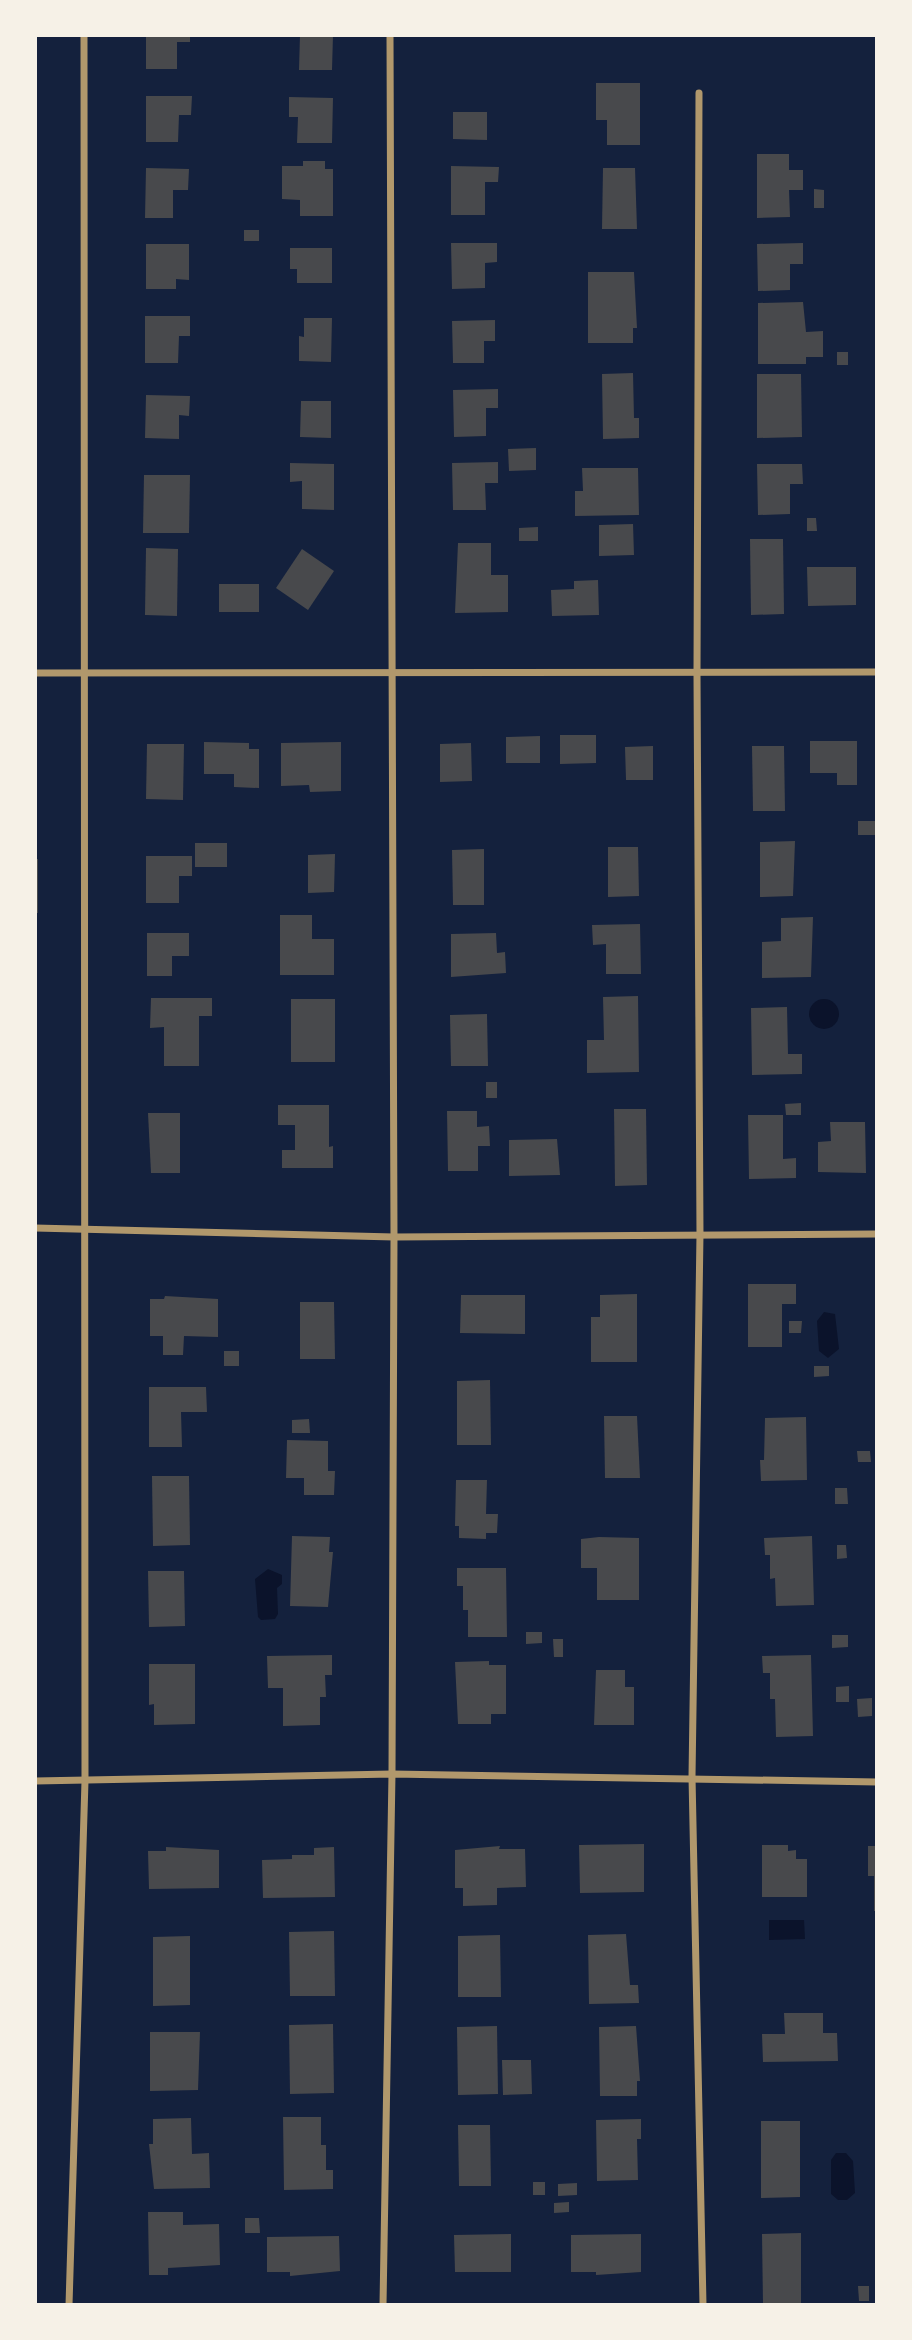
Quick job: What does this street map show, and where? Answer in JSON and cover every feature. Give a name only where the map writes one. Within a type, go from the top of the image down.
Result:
[{"type":"street","points":[[69,2305],[85,1781],[82,1227],[84,35]]},
{"type":"street","points":[[383,2305],[392,1774],[394,1237],[390,672],[390,35]]},
{"type":"street","points":[[699,93],[696,674],[700,1234],[692,1777],[703,2305]]},
{"type":"street","points":[[35,673],[877,672]]},
{"type":"street","points":[[35,1228],[82,1227],[394,1237],[877,1234]]},
{"type":"street","points":[[35,1781],[392,1774],[877,1782]]},
{"type":"water","points":[[824,999],[830,1000],[838,1008],[838,1020],[830,1028],[824,1029],[818,1028],[810,1020],[809,1014],[810,1008],[818,1000]]},
{"type":"water","points":[[824,1312],[835,1314],[839,1349],[828,1358],[819,1351],[817,1321]]},
{"type":"water","points":[[268,1569],[282,1575],[282,1584],[277,1588],[278,1614],[275,1619],[261,1620],[258,1617],[255,1579]]},
{"type":"water","points":[[769,1920],[804,1920],[805,1939],[769,1940]]},
{"type":"water","points":[[836,2153],[846,2153],[853,2161],[855,2193],[847,2200],[838,2200],[831,2194],[831,2160]]},
{"type":"building","points":[[146,35],[190,35],[190,42],[177,42],[177,69],[146,69]]},
{"type":"building","points":[[300,35],[333,35],[332,70],[299,70]]},
{"type":"building","points":[[596,83],[640,83],[640,145],[607,145],[607,120],[596,120]]},
{"type":"building","points":[[146,96],[192,96],[191,115],[179,115],[178,142],[146,142]]},
{"type":"building","points":[[289,97],[333,98],[332,143],[297,143],[298,117],[289,117]]},
{"type":"building","points":[[453,112],[487,112],[487,140],[453,139]]},
{"type":"building","points":[[757,154],[789,154],[789,170],[803,170],[803,190],[789,190],[790,217],[757,218]]},
{"type":"building","points":[[303,161],[325,161],[325,169],[333,169],[333,216],[300,216],[300,200],[282,199],[282,166],[303,166]]},
{"type":"building","points":[[451,166],[499,167],[498,182],[485,182],[485,215],[451,215]]},
{"type":"building","points":[[146,168],[189,169],[188,190],[173,190],[173,218],[145,218]]},
{"type":"building","points":[[603,168],[635,168],[637,229],[602,229]]},
{"type":"building","points":[[814,189],[824,190],[824,208],[814,208]]},
{"type":"building","points":[[244,230],[259,230],[259,241],[244,241]]},
{"type":"building","points":[[451,243],[497,243],[497,262],[485,263],[485,288],[452,289]]},
{"type":"building","points":[[803,243],[803,264],[790,264],[790,290],[758,291],[757,244]]},
{"type":"building","points":[[146,244],[189,244],[189,280],[176,279],[176,289],[146,289]]},
{"type":"building","points":[[290,248],[332,248],[332,283],[297,283],[297,269],[290,269]]},
{"type":"building","points":[[588,272],[634,272],[637,328],[633,328],[633,343],[588,343]]},
{"type":"building","points":[[803,302],[806,332],[823,331],[823,357],[806,357],[806,364],[758,364],[758,303]]},
{"type":"building","points":[[145,316],[190,316],[190,336],[179,336],[178,363],[145,363]]},
{"type":"building","points":[[304,318],[332,318],[331,362],[299,361],[299,336],[304,337]]},
{"type":"building","points":[[495,320],[495,341],[484,341],[484,363],[453,363],[452,321]]},
{"type":"building","points":[[837,352],[848,352],[848,365],[837,365]]},
{"type":"building","points":[[633,373],[634,418],[639,418],[639,438],[603,439],[602,374]]},
{"type":"building","points":[[757,374],[801,374],[802,437],[757,438]]},
{"type":"building","points":[[498,389],[498,408],[486,408],[486,436],[454,437],[453,390]]},
{"type":"building","points":[[146,395],[190,396],[189,416],[179,415],[179,439],[145,438]]},
{"type":"building","points":[[301,401],[331,401],[331,438],[300,437]]},
{"type":"building","points":[[536,448],[536,470],[509,471],[508,449]]},
{"type":"building","points":[[498,462],[498,483],[485,483],[486,510],[453,510],[452,463]]},
{"type":"building","points":[[290,463],[334,464],[334,510],[302,509],[302,481],[290,482]]},
{"type":"building","points":[[757,464],[802,464],[803,484],[790,484],[790,514],[758,515]]},
{"type":"building","points":[[582,468],[638,468],[639,515],[575,516],[575,491],[583,491]]},
{"type":"building","points":[[144,475],[190,475],[189,533],[143,533]]},
{"type":"building","points":[[807,518],[816,518],[817,531],[807,531]]},
{"type":"building","points":[[633,524],[634,555],[599,556],[599,525]]},
{"type":"building","points":[[538,527],[538,541],[519,541],[519,528]]},
{"type":"building","points":[[750,539],[783,539],[784,614],[751,615]]},
{"type":"building","points":[[458,543],[491,543],[491,575],[508,575],[508,612],[455,613]]},
{"type":"building","points":[[146,548],[178,549],[177,616],[145,615]]},
{"type":"building","points":[[302,549],[334,571],[308,610],[276,588]]},
{"type":"building","points":[[807,567],[856,567],[856,605],[808,606]]},
{"type":"building","points":[[598,580],[599,615],[552,616],[551,590],[574,589],[574,581]]},
{"type":"building","points":[[219,584],[259,584],[259,612],[219,612]]},
{"type":"building","points":[[560,735],[596,735],[596,763],[560,764]]},
{"type":"building","points":[[540,736],[540,763],[506,763],[506,737]]},
{"type":"building","points":[[810,741],[857,741],[857,785],[837,785],[837,773],[810,773]]},
{"type":"building","points":[[204,742],[249,743],[249,749],[259,749],[259,788],[234,787],[234,774],[204,774]]},
{"type":"building","points":[[341,742],[341,791],[310,792],[309,785],[281,786],[281,743]]},
{"type":"building","points":[[471,743],[472,781],[440,782],[440,744]]},
{"type":"building","points":[[147,744],[184,744],[183,800],[146,799]]},
{"type":"building","points":[[653,746],[653,780],[626,780],[625,747]]},
{"type":"building","points":[[752,746],[784,746],[785,811],[753,811]]},
{"type":"building","points":[[858,821],[877,821],[877,835],[858,835]]},
{"type":"building","points":[[795,841],[793,896],[760,897],[760,842]]},
{"type":"building","points":[[195,843],[227,843],[227,867],[195,867]]},
{"type":"building","points":[[608,847],[638,847],[639,896],[608,897]]},
{"type":"building","points":[[484,849],[484,905],[453,905],[452,850]]},
{"type":"building","points":[[335,854],[334,892],[308,893],[308,855]]},
{"type":"building","points":[[146,856],[192,856],[192,876],[179,876],[179,903],[146,903]]},
{"type":"building","points":[[35,859],[38,859],[38,913],[35,913]]},
{"type":"building","points":[[280,915],[312,915],[312,939],[334,939],[334,975],[280,975]]},
{"type":"building","points":[[813,917],[811,977],[762,978],[762,942],[781,941],[781,918]]},
{"type":"building","points":[[640,924],[641,974],[606,974],[606,944],[593,945],[592,925]]},
{"type":"building","points":[[147,933],[189,933],[189,956],[172,956],[172,976],[147,976]]},
{"type":"building","points":[[496,933],[497,953],[505,952],[506,973],[451,977],[451,934]]},
{"type":"building","points":[[638,996],[639,1072],[587,1073],[587,1040],[604,1040],[603,997]]},
{"type":"building","points":[[151,998],[212,998],[212,1016],[199,1016],[199,1066],[164,1066],[164,1027],[150,1028]]},
{"type":"building","points":[[291,999],[335,999],[335,1062],[291,1062]]},
{"type":"building","points":[[787,1007],[788,1054],[802,1054],[802,1074],[752,1075],[751,1008]]},
{"type":"building","points":[[487,1014],[488,1066],[451,1066],[450,1015]]},
{"type":"building","points":[[486,1082],[497,1082],[497,1098],[486,1098]]},
{"type":"building","points":[[801,1103],[801,1115],[786,1115],[785,1104]]},
{"type":"building","points":[[278,1105],[329,1105],[329,1147],[333,1146],[333,1168],[282,1168],[282,1150],[295,1150],[295,1125],[278,1125]]},
{"type":"building","points":[[614,1109],[646,1109],[647,1185],[615,1186]]},
{"type":"building","points":[[447,1111],[477,1111],[477,1127],[489,1126],[490,1146],[478,1146],[478,1171],[448,1171]]},
{"type":"building","points":[[148,1113],[180,1113],[180,1173],[151,1173]]},
{"type":"building","points":[[748,1115],[783,1115],[783,1159],[796,1158],[796,1178],[749,1179]]},
{"type":"building","points":[[830,1122],[865,1122],[866,1173],[818,1172],[818,1142],[831,1141]]},
{"type":"building","points":[[557,1139],[560,1175],[509,1176],[509,1140]]},
{"type":"building","points":[[748,1284],[796,1284],[796,1304],[782,1304],[782,1347],[748,1347]]},
{"type":"building","points":[[637,1294],[637,1362],[591,1362],[591,1317],[600,1317],[600,1295]]},
{"type":"building","points":[[461,1295],[525,1295],[525,1334],[460,1333]]},
{"type":"building","points":[[165,1296],[218,1299],[218,1337],[184,1336],[183,1355],[163,1355],[163,1336],[150,1336],[150,1299],[164,1299]]},
{"type":"building","points":[[300,1302],[334,1302],[335,1359],[300,1359]]},
{"type":"building","points":[[789,1321],[802,1321],[801,1333],[789,1333]]},
{"type":"building","points":[[224,1351],[239,1351],[239,1366],[224,1366]]},
{"type":"building","points":[[814,1366],[829,1366],[829,1376],[814,1377]]},
{"type":"building","points":[[490,1380],[491,1445],[457,1445],[457,1381]]},
{"type":"building","points":[[149,1387],[206,1387],[207,1412],[181,1412],[182,1447],[149,1447]]},
{"type":"building","points":[[604,1416],[637,1416],[640,1478],[605,1478]]},
{"type":"building","points":[[806,1417],[807,1480],[761,1481],[760,1460],[764,1460],[765,1418]]},
{"type":"building","points":[[309,1419],[310,1433],[292,1433],[292,1420]]},
{"type":"building","points":[[287,1440],[328,1441],[328,1471],[335,1471],[334,1495],[304,1495],[304,1478],[286,1478]]},
{"type":"building","points":[[857,1451],[870,1451],[871,1462],[858,1462]]},
{"type":"building","points":[[152,1476],[189,1476],[190,1545],[153,1546]]},
{"type":"building","points":[[456,1480],[487,1480],[486,1514],[498,1514],[497,1533],[486,1533],[486,1539],[459,1538],[459,1526],[455,1526]]},
{"type":"building","points":[[835,1488],[847,1488],[848,1504],[835,1504]]},
{"type":"building","points":[[292,1536],[330,1537],[329,1552],[333,1552],[328,1607],[290,1606]]},
{"type":"building","points":[[812,1536],[814,1605],[776,1606],[775,1578],[770,1579],[770,1555],[765,1555],[764,1538]]},
{"type":"building","points":[[639,1538],[639,1600],[597,1600],[597,1568],[581,1568],[581,1539]]},
{"type":"building","points":[[837,1545],[846,1545],[847,1558],[837,1559]]},
{"type":"building","points":[[457,1568],[506,1568],[507,1637],[468,1637],[468,1610],[463,1610],[463,1586],[457,1586]]},
{"type":"building","points":[[148,1571],[184,1571],[185,1626],[149,1627]]},
{"type":"building","points":[[526,1632],[542,1632],[542,1643],[526,1644]]},
{"type":"building","points":[[832,1635],[848,1635],[848,1647],[832,1648]]},
{"type":"building","points":[[553,1639],[563,1639],[563,1657],[554,1657]]},
{"type":"building","points":[[332,1655],[332,1675],[325,1675],[326,1697],[320,1697],[320,1725],[283,1726],[283,1688],[268,1688],[267,1656]]},
{"type":"building","points":[[811,1655],[813,1736],[776,1737],[775,1699],[770,1699],[770,1673],[763,1673],[762,1656]]},
{"type":"building","points":[[489,1661],[489,1665],[506,1665],[506,1714],[491,1714],[491,1724],[458,1724],[455,1662]]},
{"type":"building","points":[[149,1664],[195,1664],[195,1724],[154,1725],[154,1704],[149,1705]]},
{"type":"building","points":[[596,1670],[625,1670],[625,1687],[634,1687],[634,1725],[594,1725]]},
{"type":"building","points":[[849,1686],[849,1702],[836,1702],[836,1687]]},
{"type":"building","points":[[872,1698],[872,1716],[858,1717],[857,1699]]},
{"type":"building","points":[[644,1844],[644,1892],[580,1893],[579,1845]]},
{"type":"building","points":[[762,1845],[788,1845],[788,1851],[796,1850],[796,1859],[807,1859],[807,1897],[762,1897]]},
{"type":"building","points":[[500,1846],[499,1849],[525,1849],[526,1887],[497,1888],[497,1905],[463,1906],[463,1888],[455,1888],[455,1850]]},
{"type":"building","points":[[868,1846],[877,1846],[877,1911],[874,1911],[874,1876],[868,1876]]},
{"type":"building","points":[[166,1847],[219,1850],[219,1888],[149,1889],[148,1851],[166,1851]]},
{"type":"building","points":[[334,1847],[335,1897],[263,1898],[262,1860],[292,1859],[292,1855],[314,1855],[314,1848]]},
{"type":"building","points":[[334,1931],[335,1996],[290,1996],[289,1932]]},
{"type":"building","points":[[626,1934],[630,1985],[638,1985],[639,2003],[589,2004],[588,1935]]},
{"type":"building","points":[[500,1935],[501,1997],[458,1997],[458,1936]]},
{"type":"building","points":[[190,1936],[190,2005],[153,2006],[153,1937]]},
{"type":"building","points":[[784,2013],[823,2013],[823,2033],[837,2033],[838,2061],[763,2062],[762,2034],[785,2034]]},
{"type":"building","points":[[333,2024],[334,2093],[290,2094],[289,2025]]},
{"type":"building","points":[[497,2026],[498,2094],[458,2095],[457,2027]]},
{"type":"building","points":[[636,2026],[640,2081],[637,2081],[637,2096],[600,2096],[599,2027]]},
{"type":"building","points":[[150,2032],[200,2032],[198,2090],[150,2091]]},
{"type":"building","points":[[502,2060],[531,2060],[532,2094],[503,2095]]},
{"type":"building","points":[[283,2117],[321,2117],[321,2145],[326,2145],[326,2170],[333,2170],[333,2189],[284,2190]]},
{"type":"building","points":[[191,2118],[192,2154],[209,2153],[210,2188],[154,2189],[149,2144],[153,2144],[153,2119]]},
{"type":"building","points":[[641,2119],[641,2139],[637,2139],[638,2180],[597,2181],[596,2120]]},
{"type":"building","points":[[761,2121],[800,2121],[800,2197],[761,2198]]},
{"type":"building","points":[[458,2125],[490,2125],[491,2186],[459,2186]]},
{"type":"building","points":[[533,2182],[545,2182],[545,2195],[533,2195]]},
{"type":"building","points":[[577,2183],[577,2195],[558,2196],[558,2184]]},
{"type":"building","points":[[569,2202],[569,2212],[554,2213],[554,2203]]},
{"type":"building","points":[[148,2212],[183,2212],[183,2225],[219,2224],[220,2265],[168,2268],[168,2275],[149,2275]]},
{"type":"building","points":[[245,2218],[259,2218],[260,2233],[245,2233]]},
{"type":"building","points":[[801,2233],[801,2305],[763,2305],[762,2234]]},
{"type":"building","points":[[511,2234],[511,2272],[455,2272],[454,2235]]},
{"type":"building","points":[[641,2234],[641,2272],[596,2275],[596,2272],[571,2272],[571,2235]]},
{"type":"building","points":[[339,2236],[340,2271],[290,2276],[290,2272],[267,2272],[267,2237]]},
{"type":"building","points":[[858,2286],[869,2286],[869,2301],[859,2301]]}]
